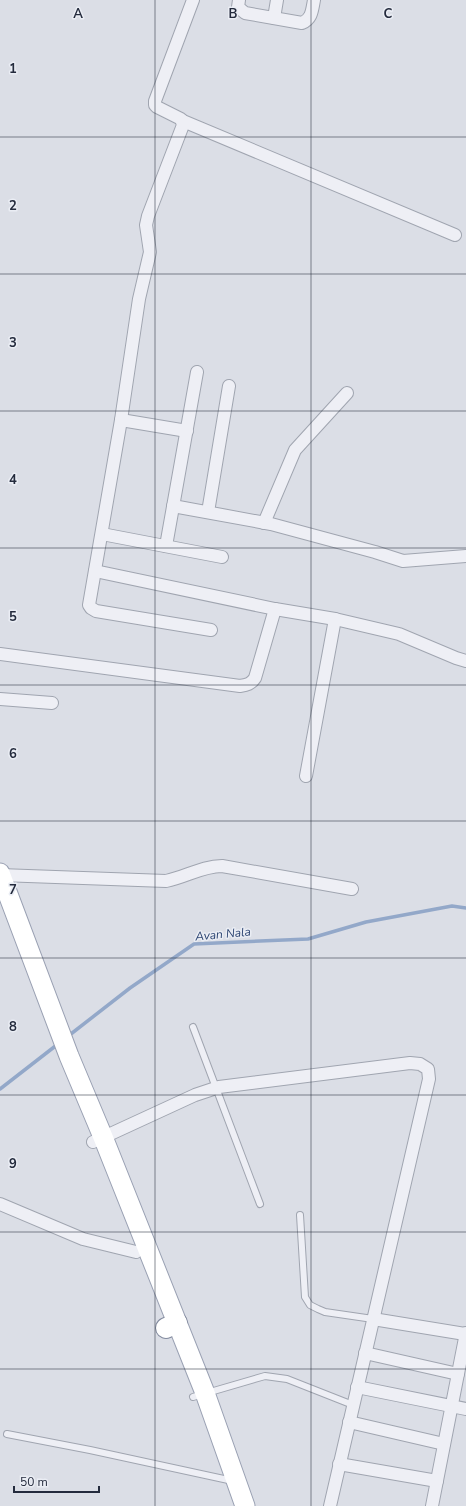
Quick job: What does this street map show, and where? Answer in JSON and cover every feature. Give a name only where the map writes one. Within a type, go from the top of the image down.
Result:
[{"type":"main road","points":[[0,874],[45,1004],[199,1395],[230,1480],[245,1506]]},
{"type":"main road","points":[[0,902],[45,1004]]},
{"type":"main road","points":[[98,1139],[136,1252],[171,1325]]},
{"type":"main road","points":[[230,1480],[233,1506]]},
{"type":"street","points":[[193,0],[155,102],[157,107],[179,117],[183,122],[455,235]]},
{"type":"street","points":[[239,0],[238,7],[245,13],[302,23],[306,21],[311,14],[314,0]]},
{"type":"street","points":[[274,18],[277,0]]},
{"type":"street","points":[[183,122],[146,225],[150,252],[139,299],[121,420],[89,606],[96,611],[211,630]]},
{"type":"street","points":[[166,546],[197,372]]},
{"type":"street","points":[[208,512],[229,386]]},
{"type":"street","points":[[264,523],[295,450],[346,393]]},
{"type":"street","points":[[121,420],[187,431]]},
{"type":"street","points":[[173,506],[264,523],[375,552],[403,561],[466,556]]},
{"type":"street","points":[[102,534],[222,557]]},
{"type":"street","points":[[95,571],[275,610],[335,619],[399,634],[466,661]]},
{"type":"street","points":[[0,654],[240,686],[252,682],[255,678],[275,610]]},
{"type":"street","points":[[306,776],[335,619]]},
{"type":"street","points":[[0,699],[52,703]]},
{"type":"street","points":[[0,874],[166,881],[176,879],[205,868],[222,866],[352,889]]},
{"type":"street","points":[[98,1139],[195,1095],[215,1088],[234,1084],[410,1063],[420,1064],[428,1069],[429,1079],[330,1506]]},
{"type":"street","points":[[0,1204],[83,1239],[136,1252]]},
{"type":"street","points":[[373,1319],[466,1334],[461,1368],[451,1406],[432,1506]]},
{"type":"street","points":[[365,1353],[461,1368]]},
{"type":"street","points":[[357,1387],[466,1409]]},
{"type":"street","points":[[349,1422],[444,1444]]},
{"type":"street","points":[[339,1464],[437,1481]]},
{"type":"lane","points":[[193,1027],[260,1204]]},
{"type":"lane","points":[[300,1215],[305,1297],[310,1305],[325,1312],[373,1319]]},
{"type":"lane","points":[[199,1395],[257,1378],[270,1377],[287,1379],[353,1404]]},
{"type":"lane","points":[[7,1434],[230,1480]]},
{"type":"waterway","name":"Avan Nala","points":[[67,1037],[130,988],[194,944],[308,939],[366,922],[452,906],[466,908]]},
{"type":"waterway","name":"Avan Nala","points":[[0,1089],[58,1044]]}]
